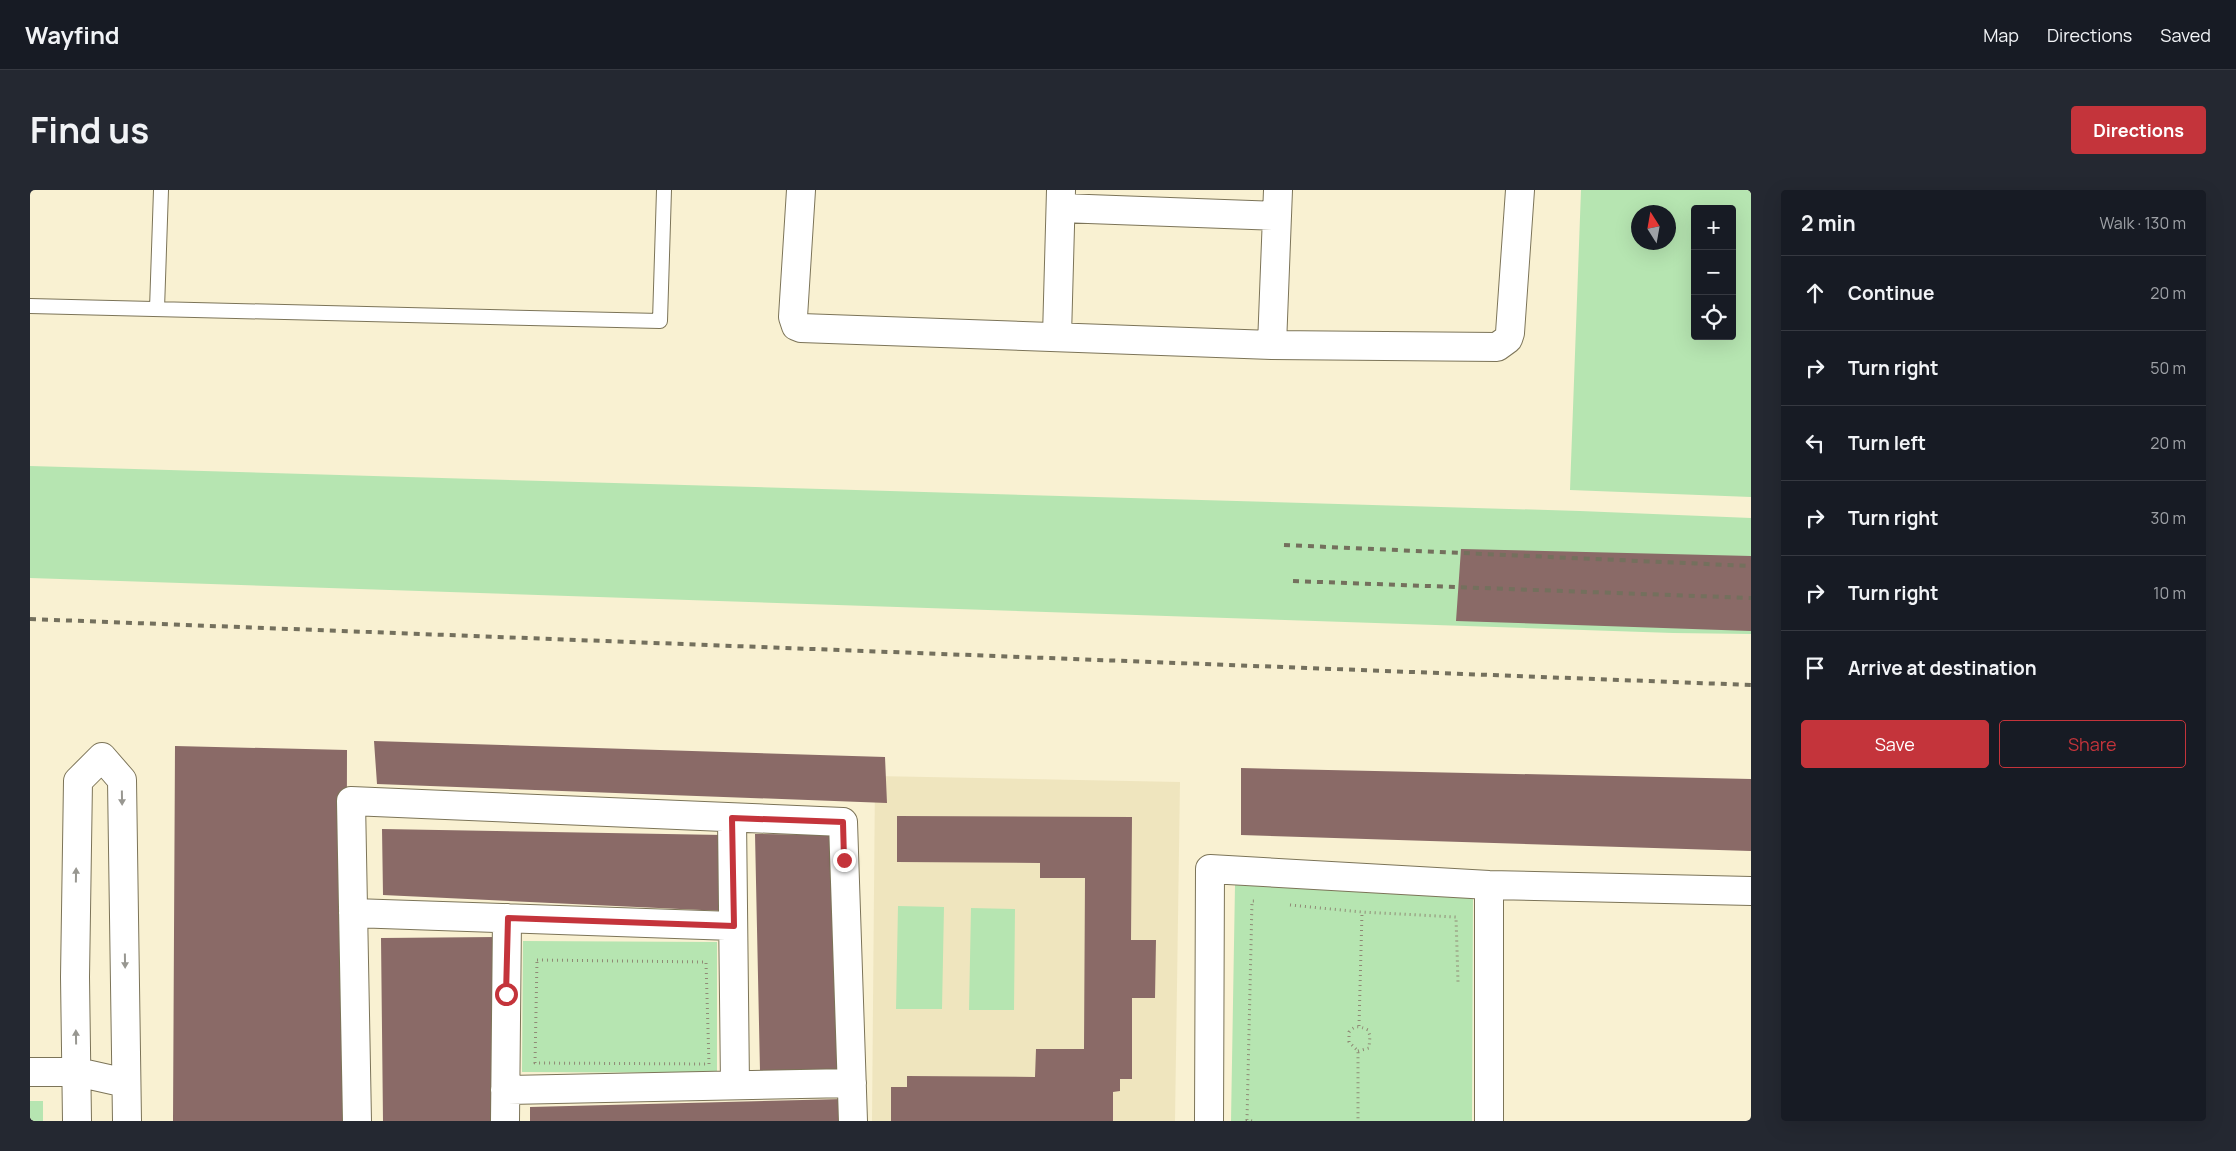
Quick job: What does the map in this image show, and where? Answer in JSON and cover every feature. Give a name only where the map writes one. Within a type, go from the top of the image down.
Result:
[{"type":"street","points":[[801,190],[793,317],[796,326],[801,328],[1272,345],[1497,347],[1503,344],[1510,333],[1520,190]]},
{"type":"street","points":[[1057,336],[1061,199],[1278,203],[1272,345]]},
{"type":"street","points":[[78,1121],[75,976],[78,781],[102,757],[122,780],[127,1121]]},
{"type":"street","points":[[357,1121],[351,801],[843,822],[853,1121]]},
{"type":"street","points":[[732,818],[735,1085]]},
{"type":"street","points":[[1209,1121],[1210,869],[1489,885],[1751,891]]},
{"type":"street","points":[[1489,885],[1489,1121]]},
{"type":"street","points":[[353,913],[734,926]]},
{"type":"street","points":[[506,1121],[508,918]]},
{"type":"street","points":[[30,1072],[77,1072],[126,1082]]},
{"type":"street","points":[[505,1090],[852,1083]]},
{"type":"lane","points":[[157,309],[161,190]]},
{"type":"lane","points":[[30,306],[660,321],[664,190]]},
{"type":"path","points":[[1359,1026],[1364,879]]},
{"type":"path","points":[[1252,1121],[1247,1120],[1252,901],[1261,902]]},
{"type":"path","points":[[1289,905],[1456,918],[1458,985]]},
{"type":"path","points":[[537,960],[706,962],[709,1064],[535,1063],[537,960]]},
{"type":"path","points":[[1358,1051],[1369,1048],[1370,1036],[1368,1030],[1359,1026],[1349,1032],[1349,1042],[1358,1051],[1358,1121]]},
{"type":"shaded area","points":[[875,776],[1180,782],[1175,1121],[872,1121]]},
{"type":"green space","points":[[1581,190],[1751,190],[1751,497],[1570,490]]},
{"type":"green space","points":[[30,466],[1580,511],[1751,518],[1751,634],[1673,633],[30,578]]},
{"type":"green space","points":[[1235,885],[1363,889],[1473,896],[1472,1121],[1231,1121]]},
{"type":"green space","points":[[898,906],[944,907],[942,1009],[896,1009]]},
{"type":"green space","points":[[971,908],[1015,909],[1014,1010],[969,1010]]},
{"type":"green space","points":[[523,941],[717,942],[717,1073],[522,1072]]},
{"type":"green space","points":[[30,1101],[43,1101],[43,1121],[30,1121]]},
{"type":"building","points":[[1461,549],[1751,556],[1751,631],[1456,621]]},
{"type":"building","points":[[374,741],[885,757],[887,803],[377,784]]},
{"type":"building","points":[[175,746],[347,750],[346,1121],[173,1121]]},
{"type":"building","points":[[1241,768],[1751,779],[1751,851],[1241,835]]},
{"type":"building","points":[[897,816],[1132,817],[1131,940],[1156,940],[1155,998],[1132,998],[1132,1079],[1120,1079],[1120,1091],[1113,1092],[1113,1121],[891,1121],[891,1087],[907,1087],[907,1076],[1035,1077],[1036,1049],[1084,1049],[1085,878],[1040,878],[1040,863],[897,862]]},
{"type":"building","points":[[382,829],[723,835],[723,911],[383,895]]},
{"type":"building","points":[[755,834],[833,835],[842,1070],[760,1071]]},
{"type":"building","points":[[497,937],[496,1121],[383,1121],[381,938]]},
{"type":"building","points":[[843,1099],[844,1121],[530,1121],[530,1107]]},
{"type":"railway","points":[[1284,545],[1751,566]]},
{"type":"railway","points":[[1293,581],[1751,598]]},
{"type":"railway","points":[[30,619],[1751,685]]},
{"type":"route","points":[[506,994],[508,918],[734,926],[732,818],[843,822],[844,860]]}]
